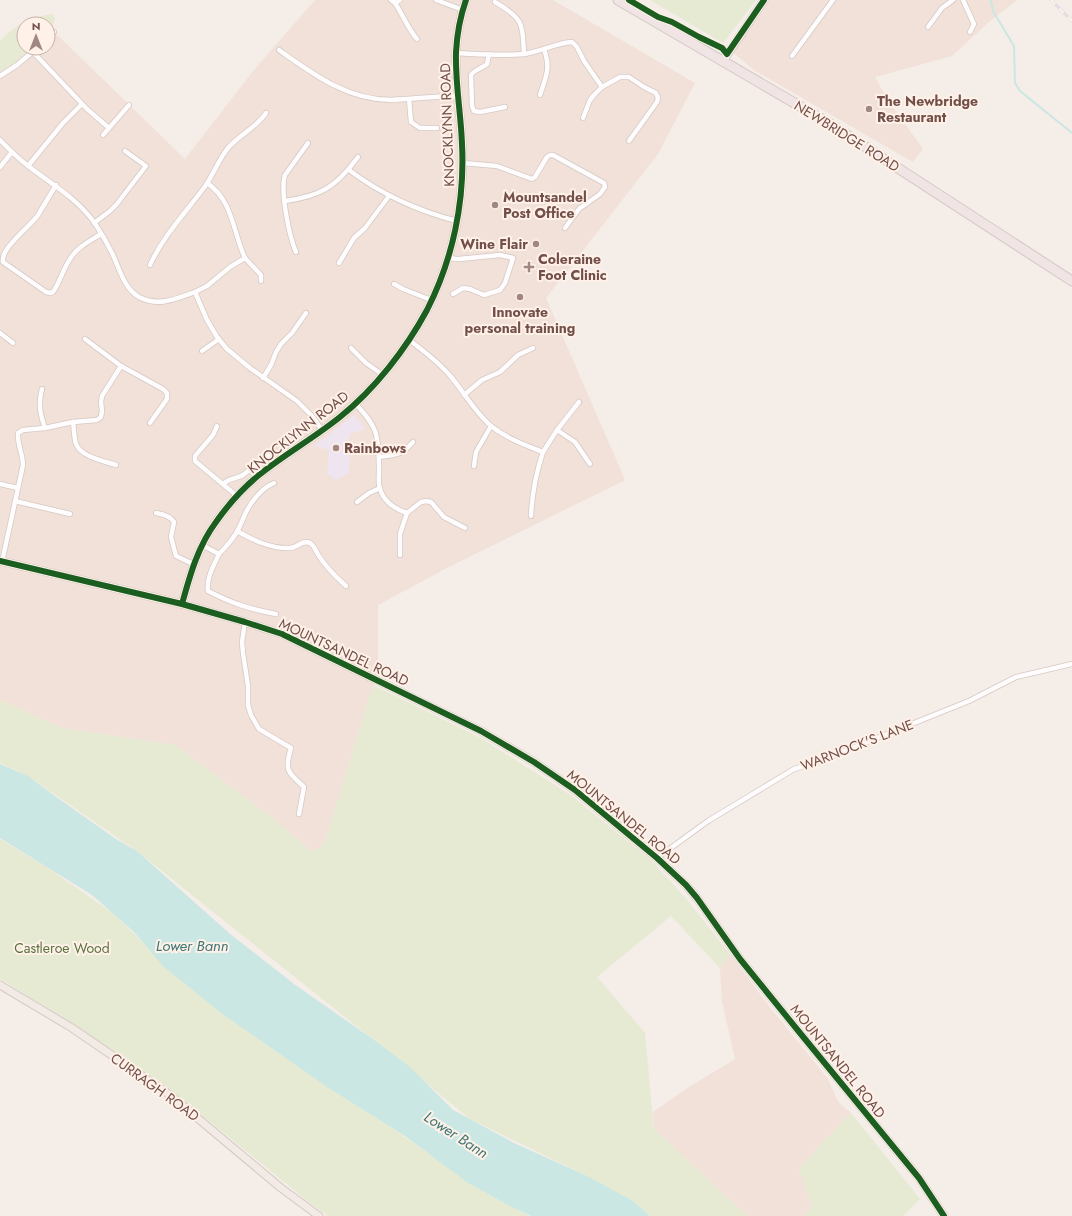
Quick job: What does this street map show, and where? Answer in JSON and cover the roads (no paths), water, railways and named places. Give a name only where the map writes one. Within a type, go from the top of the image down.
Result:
[{"type":"highway","name":"NEWBRIDGE ROAD","points":[[618,0],[828,122],[1072,281]]},
{"type":"main road","name":"CURRAGH ROAD","points":[[0,985],[72,1028],[170,1095],[281,1188],[319,1216]]},
{"type":"street","points":[[400,0],[393,2],[402,13],[413,35],[417,39]]},
{"type":"street","points":[[436,0],[463,10]]},
{"type":"street","name":"KNOCKLYNN ROAD","points":[[182,604],[193,564],[202,544],[215,523],[237,496],[259,475],[341,416],[383,375],[409,340],[422,319],[431,300],[448,257],[457,221],[461,194],[463,163],[456,53],[459,25],[466,0]]},
{"type":"street","points":[[723,61],[764,0]]},
{"type":"street","points":[[792,56],[833,0]]},
{"type":"street","points":[[928,26],[942,8],[953,0]]},
{"type":"street","points":[[963,0],[974,24],[970,32]]},
{"type":"street","points":[[495,2],[512,12],[519,21],[523,31],[524,54]]},
{"type":"street","points":[[456,53],[524,54],[572,42],[602,87]]},
{"type":"street","points":[[279,50],[312,73],[342,90],[353,94],[382,99],[458,96]]},
{"type":"street","points":[[540,94],[548,70],[544,50]]},
{"type":"street","points":[[489,54],[487,64],[477,68],[471,75],[472,106],[474,111],[480,112],[505,107]]},
{"type":"street","points":[[0,76],[28,56]]},
{"type":"street","points":[[37,56],[82,104],[109,128]]},
{"type":"street","points":[[583,118],[590,100],[602,87],[620,77],[626,76],[632,79],[658,95],[657,102],[629,142]]},
{"type":"street","points":[[409,99],[411,122],[420,128],[437,128]]},
{"type":"street","points":[[28,166],[63,122],[82,104]]},
{"type":"street","points":[[103,135],[130,105]]},
{"type":"street","points":[[150,266],[155,255],[207,183],[227,150],[261,120],[266,113]]},
{"type":"street","points":[[0,140],[28,166],[78,204],[101,234],[130,289],[138,296],[148,301],[158,303],[195,292],[207,286],[230,267],[245,258]]},
{"type":"street","points":[[296,252],[293,246],[283,180],[285,174],[308,143]]},
{"type":"street","points":[[94,223],[116,206],[146,166],[125,151]]},
{"type":"street","points":[[0,167],[12,152]]},
{"type":"street","points":[[463,163],[497,166],[532,179],[537,175],[547,157],[553,155],[604,182],[604,187],[600,194],[579,208],[565,228]]},
{"type":"street","points":[[285,201],[307,197],[325,190],[340,180],[358,157]]},
{"type":"street","points":[[349,170],[389,196],[457,221]]},
{"type":"street","points":[[207,183],[213,187],[228,208],[237,239],[245,258],[261,275],[261,281]]},
{"type":"street","points":[[56,186],[34,220],[23,230],[3,256],[2,259],[4,262],[46,292],[50,293],[53,292],[70,259],[76,251],[101,234]]},
{"type":"street","points":[[339,263],[354,238],[365,228],[389,196]]},
{"type":"street","points":[[448,257],[459,259],[500,255],[513,258],[507,277],[500,290],[484,295],[470,288],[463,288],[453,294]]},
{"type":"street","points":[[394,284],[431,300]]},
{"type":"street","points":[[195,292],[207,320],[219,339],[237,358],[297,401],[308,411],[322,430]]},
{"type":"street","points":[[263,378],[281,344],[292,333],[306,313]]},
{"type":"street","points":[[0,333],[13,343]]},
{"type":"street","points":[[85,339],[121,366],[163,389],[167,393],[167,399],[150,423]]},
{"type":"street","points":[[202,351],[219,339]]},
{"type":"street","points":[[409,340],[445,370],[476,410],[491,426],[517,442],[543,452]]},
{"type":"street","points":[[351,348],[366,363],[383,375]]},
{"type":"street","points":[[464,395],[482,380],[500,372],[518,355],[533,348]]},
{"type":"street","points":[[1,561],[23,465],[18,433],[23,430],[45,428],[73,422],[97,420],[102,411],[102,396],[121,366]]},
{"type":"street","points":[[42,389],[39,411],[45,428]]},
{"type":"street","points":[[531,516],[532,493],[543,452],[557,430],[579,402]]},
{"type":"street","points":[[355,403],[367,416],[375,432],[379,457],[380,488],[385,499],[396,509],[407,513]]},
{"type":"street","points":[[73,422],[76,443],[80,451],[116,465]]},
{"type":"street","points":[[217,426],[214,435],[196,456],[195,461],[237,496]]},
{"type":"street","points":[[474,466],[476,452],[491,426]]},
{"type":"street","points":[[557,430],[575,442],[590,464]]},
{"type":"street","points":[[379,457],[399,454],[407,449],[413,442]]},
{"type":"street","points":[[223,484],[227,480],[239,478],[268,455]]},
{"type":"street","points":[[274,483],[262,491],[247,510],[237,531],[228,545],[219,554],[211,574],[208,591],[229,602],[246,608],[276,614]]},
{"type":"street","points":[[0,484],[18,488]]},
{"type":"street","points":[[357,502],[369,493],[380,488]]},
{"type":"street","points":[[15,501],[70,514]]},
{"type":"street","points":[[400,555],[400,534],[407,513],[421,502],[431,502],[444,517],[465,528]]},
{"type":"street","points":[[156,513],[172,519],[174,522],[170,537],[176,556],[193,564]]},
{"type":"street","points":[[237,531],[257,543],[272,546],[293,548],[305,542],[309,542],[313,545],[319,556],[336,577],[346,586]]},
{"type":"street","points":[[202,544],[219,554]]},
{"type":"street","name":"MOUNTSANDEL ROAD","points":[[1,561],[182,604],[282,634],[481,731],[534,762],[575,790],[657,858],[686,885],[740,958],[919,1178],[944,1216]]},
{"type":"street","points":[[245,622],[242,642],[248,686],[248,705],[251,715],[259,729],[291,748],[287,761],[290,774],[304,787],[299,814]]},
{"type":"street","name":"WARNOCK'S LANE","points":[[657,858],[708,821],[794,769],[817,762],[969,701],[1016,678],[1072,664]]},
{"type":"water","name":"Lower Bann","points":[[0,764],[28,776],[116,839],[137,851],[229,933],[294,984],[410,1067],[453,1110],[514,1143],[585,1175],[633,1201],[650,1216],[531,1216],[468,1183],[405,1136],[327,1087],[221,1013],[163,966],[134,932],[92,895],[0,838]]},
{"type":"waterway","points":[[991,0],[993,11],[1014,46],[1015,83],[1020,91],[1072,133]]},
{"type":"railway","points":[[1051,0],[1072,21]]},
{"type":"place","name":"The Newbridge Restaurant","points":[[869,109]]},
{"type":"place","name":"Mountsandel Post Office","points":[[495,205]]},
{"type":"place","name":"Wine Flair","points":[[536,244]]},
{"type":"place","name":"Coleraine Foot Clinic","points":[[529,267]]},
{"type":"place","name":"Innovate personal training","points":[[520,297]]},
{"type":"place","name":"Rainbows","points":[[336,448]]},
{"type":"park label","name":"Castleroe Wood","points":[[62,948]]}]
